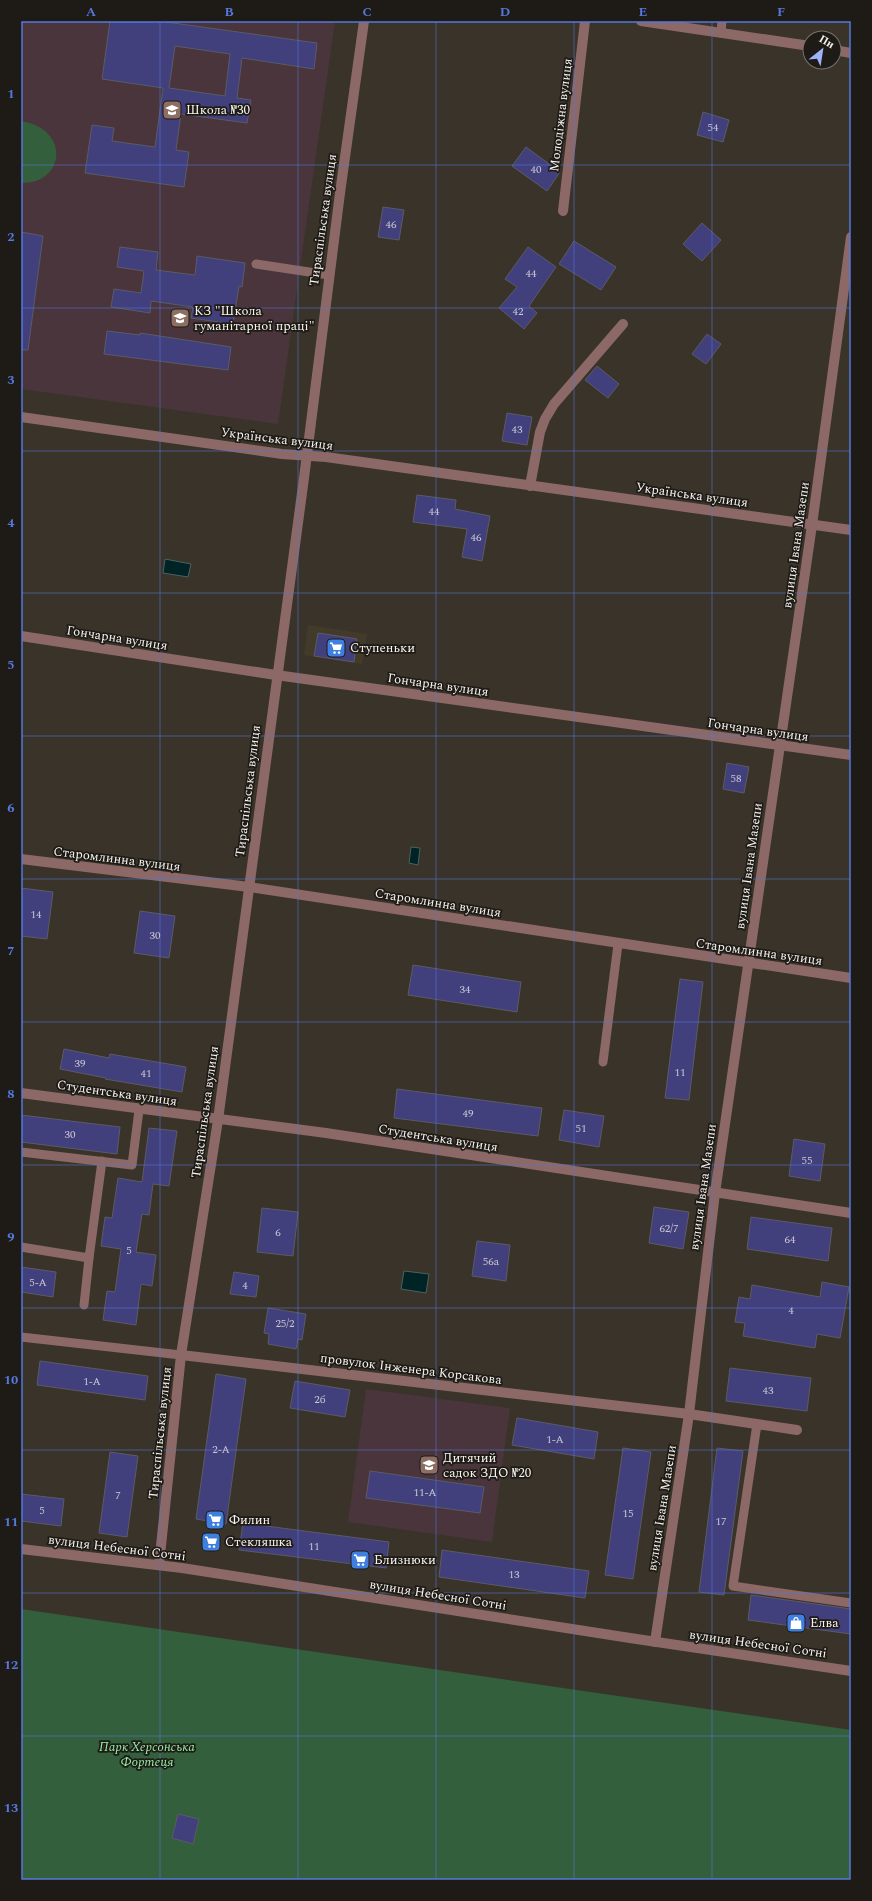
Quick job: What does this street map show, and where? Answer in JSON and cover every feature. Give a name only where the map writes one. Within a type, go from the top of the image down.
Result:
[{"type":"street","name":"Тираспільська вулиця","points":[[159,1565],[181,1355],[218,1120],[329,275],[364,21]]},
{"type":"street","name":"Молодіжна вулиця","points":[[562,212],[585,21]]},
{"type":"street","points":[[641,21],[802,45]]},
{"type":"street","name":"вулиця Івана Мазепи","points":[[655,1642],[689,1414],[715,1193],[779,746],[847,296],[851,237]]},
{"type":"street","points":[[530,486],[540,432],[545,419],[554,404],[623,324]]},
{"type":"street","name":"Українська вулиця","points":[[21,417],[282,454],[851,530]]},
{"type":"street","name":"Гончарна вулиця","points":[[21,636],[276,675],[851,756]]},
{"type":"street","name":"Старомлинна вулиця","points":[[21,860],[249,887],[748,964],[851,978]]},
{"type":"street","name":"Студентська вулиця","points":[[21,1093],[326,1134],[851,1213]]},
{"type":"street","name":"провулок Інженера Корсакова","points":[[181,1355],[689,1414],[797,1430]]},
{"type":"street","name":"вулиця Небесної Сотні","points":[[21,1549],[159,1565],[655,1642],[851,1670]]},
{"type":"lane","points":[[721,32],[722,21]]},
{"type":"lane","points":[[256,264],[329,275]]},
{"type":"lane","points":[[603,1062],[618,944]]},
{"type":"lane","points":[[21,1152],[132,1165],[139,1110]]},
{"type":"lane","points":[[84,1304],[102,1161]]},
{"type":"lane","points":[[21,1247],[89,1258]]},
{"type":"lane","name":"провулок Інженера Корсакова","points":[[21,1336],[181,1355]]},
{"type":"lane","points":[[756,1424],[734,1586],[851,1603]]},
{"type":"shaded area","points":[[21,21],[335,21],[278,424],[21,389]]},
{"type":"shaded area","points":[[308,625],[367,634],[362,664],[304,655]]},
{"type":"shaded area","name":"Дитячий садок ЗДО №20","points":[[366,1389],[510,1408],[492,1542],[348,1522]]},
{"type":"green space","points":[[21,121],[37,126],[48,134],[55,144],[56,155],[54,166],[47,175],[36,181],[21,183]]},
{"type":"green space","name":"Парк Херсонська Фортеця","points":[[21,1609],[851,1730],[851,1880],[21,1880]]},
{"type":"water","points":[[165,559],[191,564],[188,577],[163,573]]},
{"type":"water","points":[[411,847],[420,848],[418,865],[409,863]]},
{"type":"water","points":[[404,1271],[429,1274],[426,1293],[401,1289]]},
{"type":"building","points":[[110,21],[159,21],[317,43],[314,69],[242,58],[237,98],[251,100],[247,123],[181,114],[176,150],[189,152],[184,187],[85,173],[92,125],[114,128],[112,141],[155,147],[163,88],[102,79]],"holes":[[[175,46],[230,54],[225,96],[169,88]]]},
{"type":"building","points":[[703,112],[729,120],[723,142],[697,135]]},
{"type":"building","points":[[526,147],[560,172],[547,191],[512,166]]},
{"type":"building","points":[[383,207],[404,210],[399,240],[378,237]]},
{"type":"building","points":[[702,223],[721,240],[702,261],[683,244]]},
{"type":"building","points":[[21,232],[43,236],[28,350],[21,350]]},
{"type":"building","points":[[574,241],[616,267],[601,290],[559,264]]},
{"type":"building","points":[[120,247],[158,252],[156,270],[195,275],[197,256],[245,263],[242,287],[239,286],[233,324],[191,318],[193,307],[151,301],[150,313],[111,307],[114,289],[141,293],[144,271],[117,267]]},
{"type":"building","points":[[528,247],[556,267],[529,306],[537,313],[524,329],[499,308],[517,287],[505,279]]},
{"type":"building","points":[[107,331],[140,335],[140,333],[231,347],[228,370],[104,354]]},
{"type":"building","points":[[707,334],[721,344],[706,364],[692,354]]},
{"type":"building","points":[[597,366],[619,384],[608,398],[585,380]]},
{"type":"building","points":[[507,413],[532,417],[527,445],[502,441]]},
{"type":"building","points":[[417,495],[456,500],[455,509],[490,516],[482,561],[462,557],[467,529],[413,522]]},
{"type":"building","name":"Ступеньки","points":[[318,633],[357,639],[354,662],[314,656]]},
{"type":"building","points":[[727,763],[749,767],[744,793],[723,789]]},
{"type":"building","points":[[21,888],[53,892],[47,939],[21,936]]},
{"type":"building","points":[[140,911],[175,916],[169,958],[134,953]]},
{"type":"building","points":[[413,965],[521,982],[517,1012],[408,995]]},
{"type":"building","points":[[680,979],[703,982],[689,1100],[665,1098]]},
{"type":"building","points":[[64,1049],[109,1058],[110,1054],[186,1067],[182,1092],[105,1079],[106,1078],[60,1069]]},
{"type":"building","points":[[397,1089],[542,1108],[538,1136],[394,1118]]},
{"type":"building","points":[[564,1110],[604,1116],[599,1147],[559,1140]]},
{"type":"building","points":[[21,1115],[120,1127],[117,1154],[21,1142]]},
{"type":"building","points":[[149,1128],[177,1131],[169,1186],[153,1184],[149,1215],[142,1214],[136,1252],[156,1255],[152,1286],[141,1284],[136,1325],[103,1320],[107,1291],[115,1292],[121,1249],[101,1246],[105,1217],[112,1218],[118,1178],[142,1182]]},
{"type":"building","points":[[794,1139],[825,1144],[820,1181],[789,1176]]},
{"type":"building","points":[[654,1207],[689,1212],[683,1249],[649,1243]]},
{"type":"building","points":[[262,1208],[298,1212],[293,1256],[257,1252]]},
{"type":"building","points":[[751,1217],[832,1228],[828,1261],[747,1249]]},
{"type":"building","points":[[477,1241],[510,1245],[506,1281],[472,1276]]},
{"type":"building","points":[[21,1267],[56,1272],[53,1297],[21,1292]]},
{"type":"building","points":[[234,1272],[259,1276],[256,1297],[230,1294]]},
{"type":"building","points":[[822,1282],[849,1287],[840,1338],[817,1334],[815,1348],[743,1336],[745,1323],[735,1322],[739,1297],[750,1299],[752,1285],[820,1297]]},
{"type":"building","points":[[268,1308],[306,1314],[302,1340],[298,1339],[296,1349],[268,1344],[269,1334],[264,1333]]},
{"type":"building","points":[[40,1361],[148,1376],[145,1400],[37,1385]]},
{"type":"building","points":[[730,1368],[811,1378],[807,1411],[726,1401]]},
{"type":"building","points":[[216,1374],[246,1379],[226,1524],[196,1519]]},
{"type":"building","points":[[295,1381],[350,1390],[345,1417],[290,1408]]},
{"type":"building","points":[[517,1418],[598,1432],[594,1459],[512,1445]]},
{"type":"building","points":[[623,1448],[651,1452],[633,1579],[605,1575]]},
{"type":"building","points":[[717,1448],[743,1451],[724,1595],[699,1592]]},
{"type":"building","points":[[110,1452],[138,1456],[127,1537],[99,1533]]},
{"type":"building","points":[[370,1471],[484,1487],[480,1513],[366,1498]]},
{"type":"building","points":[[21,1494],[64,1499],[61,1526],[21,1521]]},
{"type":"building","points":[[243,1523],[389,1542],[386,1568],[239,1550]]},
{"type":"building","points":[[442,1550],[589,1571],[585,1598],[439,1577]]},
{"type":"building","points":[[751,1595],[851,1609],[851,1634],[748,1620]]},
{"type":"building","points":[[178,1814],[199,1819],[193,1844],[172,1838]]},
{"type":"place","name":"Школа №30","points":[[172,110]]},
{"type":"place","name":"КЗ \"Школа гуманітарної праці\"","points":[[180,318]]},
{"type":"place","name":"Ступеньки","points":[[336,648]]},
{"type":"place","name":"Дитячий садок ЗДО №20","points":[[429,1465]]},
{"type":"place","name":"Филин","points":[[215,1520]]},
{"type":"place","name":"Стекляшка","points":[[211,1542]]},
{"type":"place","name":"Близнюки","points":[[360,1560]]},
{"type":"place","name":"Елва","points":[[796,1623]]}]
